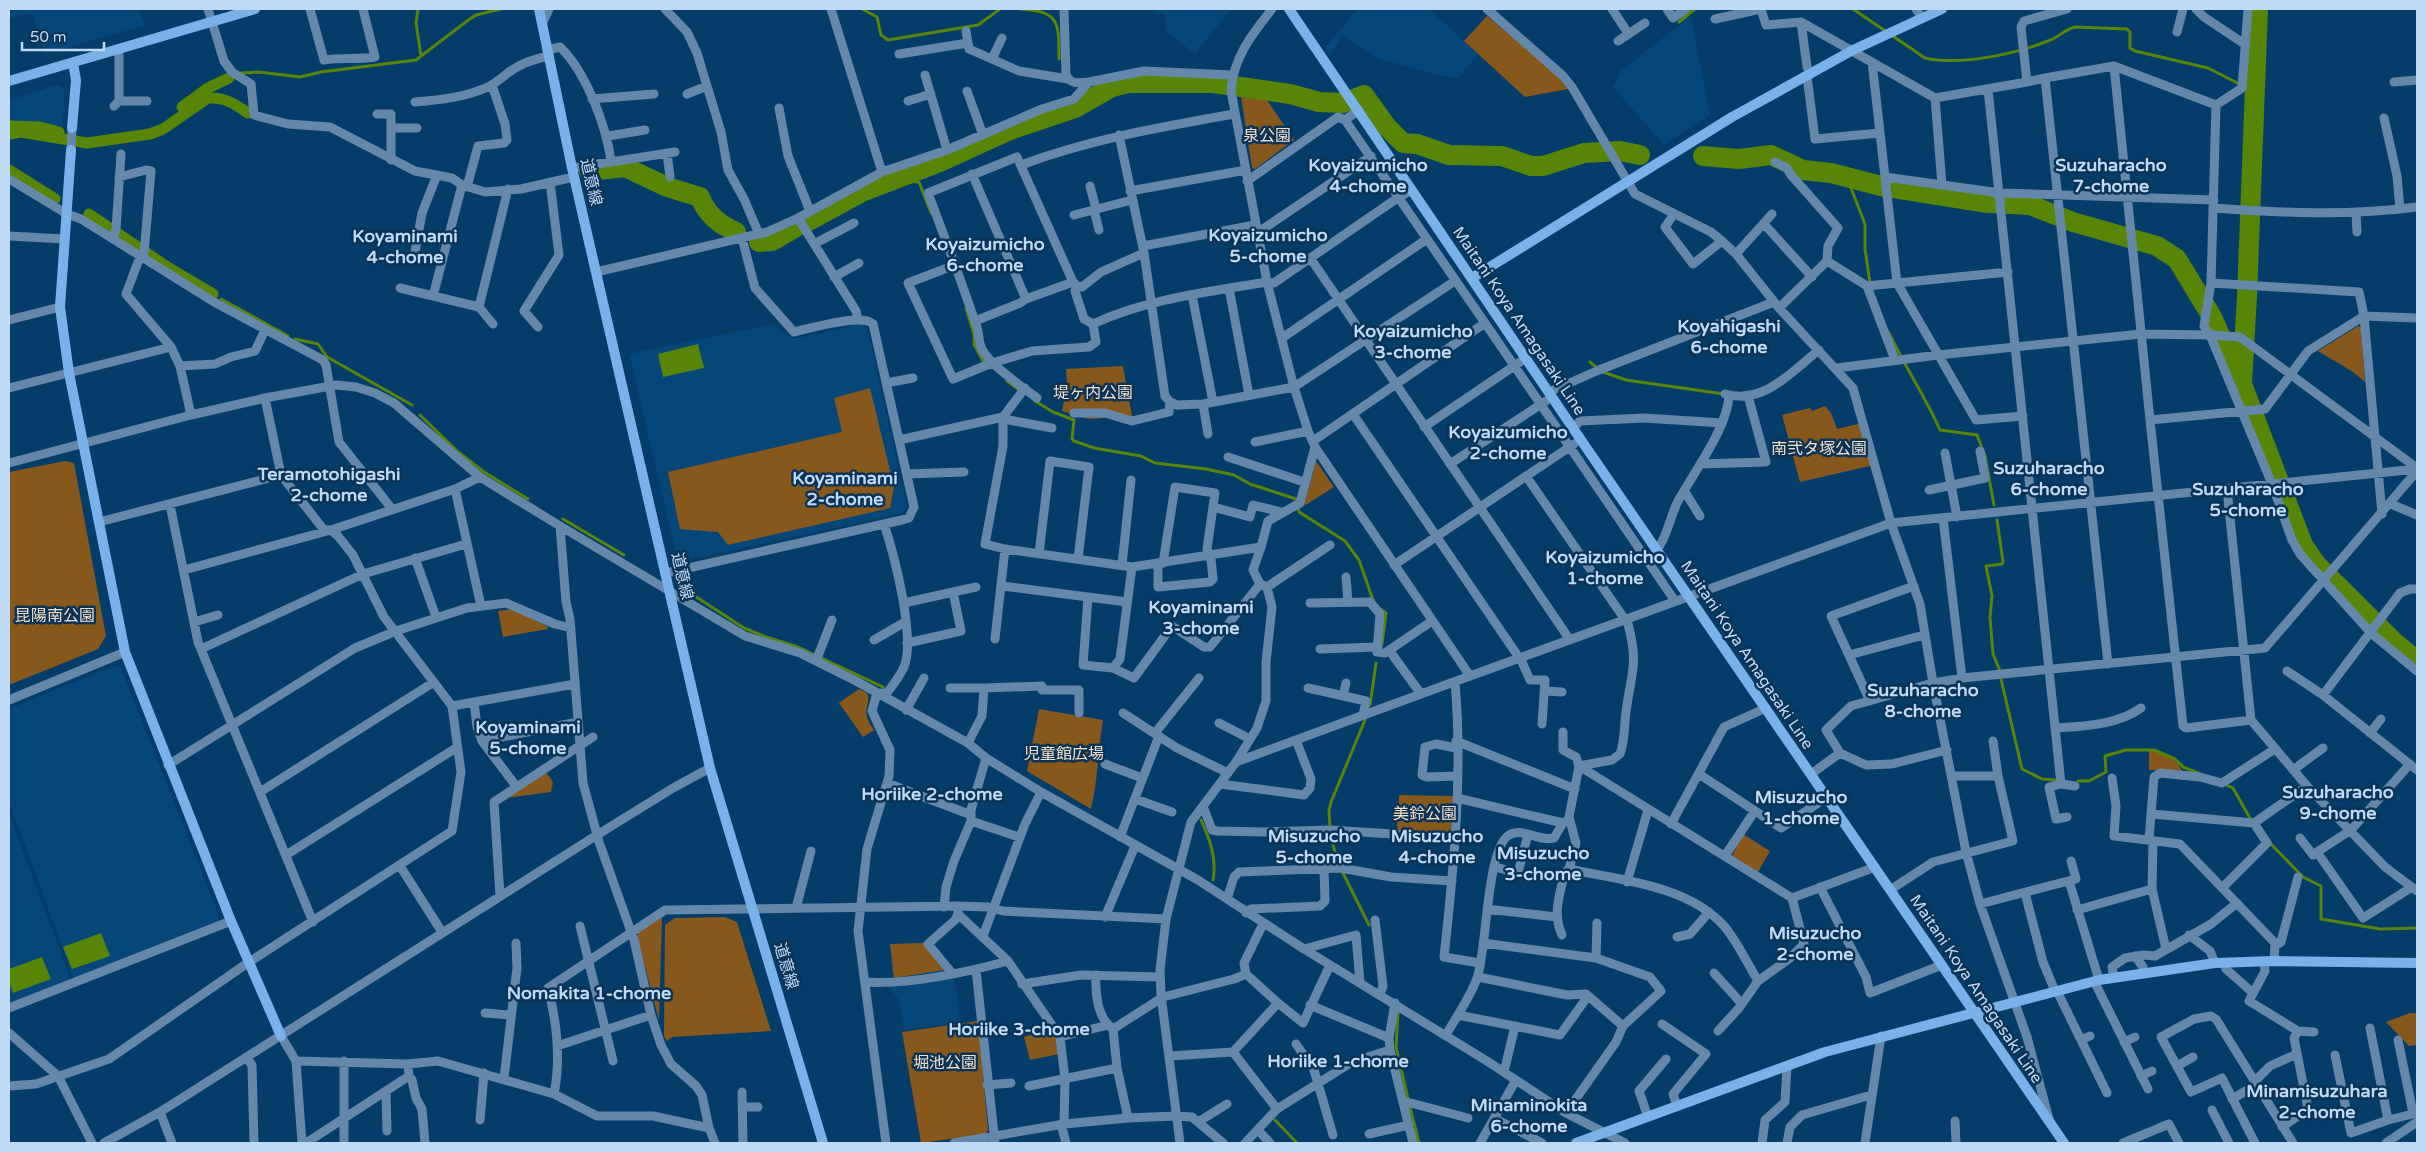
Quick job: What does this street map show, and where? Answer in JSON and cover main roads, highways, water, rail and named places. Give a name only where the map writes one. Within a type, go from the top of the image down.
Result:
[{"type":"waterway","points":[[418,9],[416,23],[421,56]]},
{"type":"waterway","points":[[241,73],[259,72],[300,77],[321,72],[416,60],[476,15],[501,9]]},
{"type":"waterway","points":[[862,9],[877,17],[881,35],[888,40],[978,25],[1000,9]]},
{"type":"waterway","points":[[1020,9],[1043,13],[1050,16],[1054,21],[1059,36],[1059,59]]},
{"type":"waterway","points":[[1679,22],[1695,9]]},
{"type":"waterway","points":[[1853,9],[1925,58],[1939,60],[1971,60],[2004,54],[2048,41],[2075,27],[2127,29],[2130,32],[2130,48],[2135,51],[2208,68],[2253,91]]},
{"type":"waterway","points":[[2242,382],[2258,9]]},
{"type":"waterway","points":[[182,107],[208,88],[229,78]]},
{"type":"waterway","points":[[805,223],[862,192],[940,162],[1010,130],[1075,108],[1112,87],[1128,83],[1213,83],[1290,94],[1319,102],[1343,103],[1364,95],[1387,127],[1403,143],[1417,144],[1449,155],[1502,156],[1531,166],[1543,166],[1584,153],[1620,151],[1640,155]]},
{"type":"waterway","points":[[9,134],[21,132],[87,143],[150,134],[163,129],[208,98],[225,100],[248,113]]},
{"type":"waterway","points":[[9,126],[40,127],[59,132]]},
{"type":"waterway","points":[[1703,156],[1739,159],[1771,155],[1803,170],[1831,173],[1881,186],[1988,203],[2030,205],[2073,222],[2157,246],[2177,259],[2212,317],[2242,384],[2303,545],[2316,564],[2393,641],[2417,661]]},
{"type":"waterway","points":[[589,171],[625,167],[667,187],[700,197],[706,209],[714,218],[736,232]]},
{"type":"waterway","points":[[9,170],[55,199]]},
{"type":"waterway","points":[[1847,178],[1865,224],[1865,249],[1870,283]]},
{"type":"waterway","points":[[892,180],[919,182],[931,213]]},
{"type":"waterway","points":[[89,214],[169,268],[213,294]]},
{"type":"waterway","points":[[759,242],[772,241],[796,227]]},
{"type":"waterway","points":[[221,299],[288,336]]},
{"type":"waterway","points":[[966,308],[974,334],[974,344],[983,361]]},
{"type":"waterway","points":[[1889,333],[1940,430],[1977,435],[1985,456],[1994,505]]},
{"type":"waterway","points":[[295,339],[318,344],[327,357],[412,405]]},
{"type":"waterway","points":[[1590,362],[1597,368]]},
{"type":"waterway","points":[[1603,372],[1626,380],[1724,394]]},
{"type":"waterway","points":[[1007,381],[1022,392]]},
{"type":"waterway","points":[[1035,401],[1053,412],[1074,420],[1072,439],[1074,441],[1094,448],[1141,456],[1155,463],[1206,469],[1234,475],[1250,484],[1296,499],[1299,512],[1345,541],[1359,560],[1374,603]]},
{"type":"waterway","points":[[420,415],[457,451],[484,472],[528,499]]},
{"type":"waterway","points":[[563,519],[624,555]]},
{"type":"waterway","points":[[1997,520],[2003,562],[2002,564],[1986,566],[1992,596],[1990,617],[1993,654],[2000,671]]},
{"type":"waterway","points":[[684,589],[744,628],[798,647],[883,687]]},
{"type":"waterway","points":[[1380,609],[1386,613],[1382,644]]},
{"type":"waterway","points":[[1370,705],[1376,663]]},
{"type":"waterway","points":[[2001,679],[2022,769],[2042,779],[2055,780]]},
{"type":"waterway","points":[[1330,827],[1329,810],[1331,802],[1365,720]]},
{"type":"waterway","points":[[2078,781],[2089,781],[2106,772],[2105,756],[2126,750],[2154,750],[2175,759],[2183,767],[2198,773]]},
{"type":"waterway","points":[[2224,784],[2233,788],[2251,820]]},
{"type":"waterway","points":[[1201,820],[1212,849],[1214,864],[1213,880]]},
{"type":"waterway","points":[[1330,835],[1339,865]]},
{"type":"waterway","points":[[2269,842],[2303,877],[2321,886],[2321,919],[2380,929],[2417,928]]},
{"type":"waterway","points":[[1342,871],[1369,925]]},
{"type":"waterway","points":[[1398,1012],[1396,1047],[1408,1099]]},
{"type":"waterway","points":[[1410,1107],[1419,1143]]},
{"type":"waterway","points":[[1275,1120],[1297,1143]]},
{"type":"district","name":"Koyaizumicho 4-chome","points":[[1368,175]]},
{"type":"district","name":"Suzuharacho 7-chome","points":[[2111,175]]},
{"type":"district","name":"Koyaizumicho 5-chome","points":[[1268,245]]},
{"type":"district","name":"Koyaminami 4-chome","points":[[405,246]]},
{"type":"district","name":"Koyaizumicho 6-chome","points":[[985,254]]},
{"type":"district","name":"Koyahigashi 6-chome","points":[[1729,336]]},
{"type":"district","name":"Koyaizumicho 3-chome","points":[[1413,341]]},
{"type":"district","name":"Koyaizumicho 2-chome","points":[[1508,442]]},
{"type":"district","name":"Suzuharacho 6-chome","points":[[2049,478]]},
{"type":"district","name":"Teramotohigashi 2-chome","points":[[329,484]]},
{"type":"district","name":"Koyaminami 2-chome","points":[[845,488]]},
{"type":"district","name":"Suzuharacho 5-chome","points":[[2248,499]]},
{"type":"district","name":"Koyaizumicho 1-chome","points":[[1605,567]]},
{"type":"district","name":"Koyaminami 3-chome","points":[[1201,617]]},
{"type":"district","name":"Suzuharacho 8-chome","points":[[1923,700]]},
{"type":"district","name":"Koyaminami 5-chome","points":[[528,738]]},
{"type":"district","name":"Horiike 2-chome","points":[[932,794]]},
{"type":"district","name":"Suzuharacho 9-chome","points":[[2338,802]]},
{"type":"district","name":"Misuzucho 1-chome","points":[[1801,808]]},
{"type":"district","name":"Misuzucho 5-chome","points":[[1314,846]]},
{"type":"district","name":"Misuzucho 4-chome","points":[[1437,846]]},
{"type":"district","name":"Misuzucho 3-chome","points":[[1543,863]]},
{"type":"district","name":"Misuzucho 2-chome","points":[[1815,943]]},
{"type":"district","name":"Nomakita 1-chome","points":[[589,993]]},
{"type":"district","name":"Horiike 3-chome","points":[[1019,1029]]},
{"type":"district","name":"Horiike 1-chome","points":[[1338,1061]]},
{"type":"district","name":"Minamisuzuhara 2-chome","points":[[2317,1101]]},
{"type":"district","name":"Minaminokita 6-chome","points":[[1529,1115]]},
{"type":"park label","name":"泉公園","points":[[1267,136]]},
{"type":"park label","name":"堤ヶ内公園","points":[[1093,393]]},
{"type":"park label","name":"南弐タ塚公園","points":[[1819,449]]},
{"type":"park label","name":"昆陽南公園","points":[[55,616]]},
{"type":"park label","name":"児童館広場","points":[[1064,754]]},
{"type":"park label","name":"美鈴公園","points":[[1425,814]]},
{"type":"park label","name":"堀池公園","points":[[945,1063]]}]
